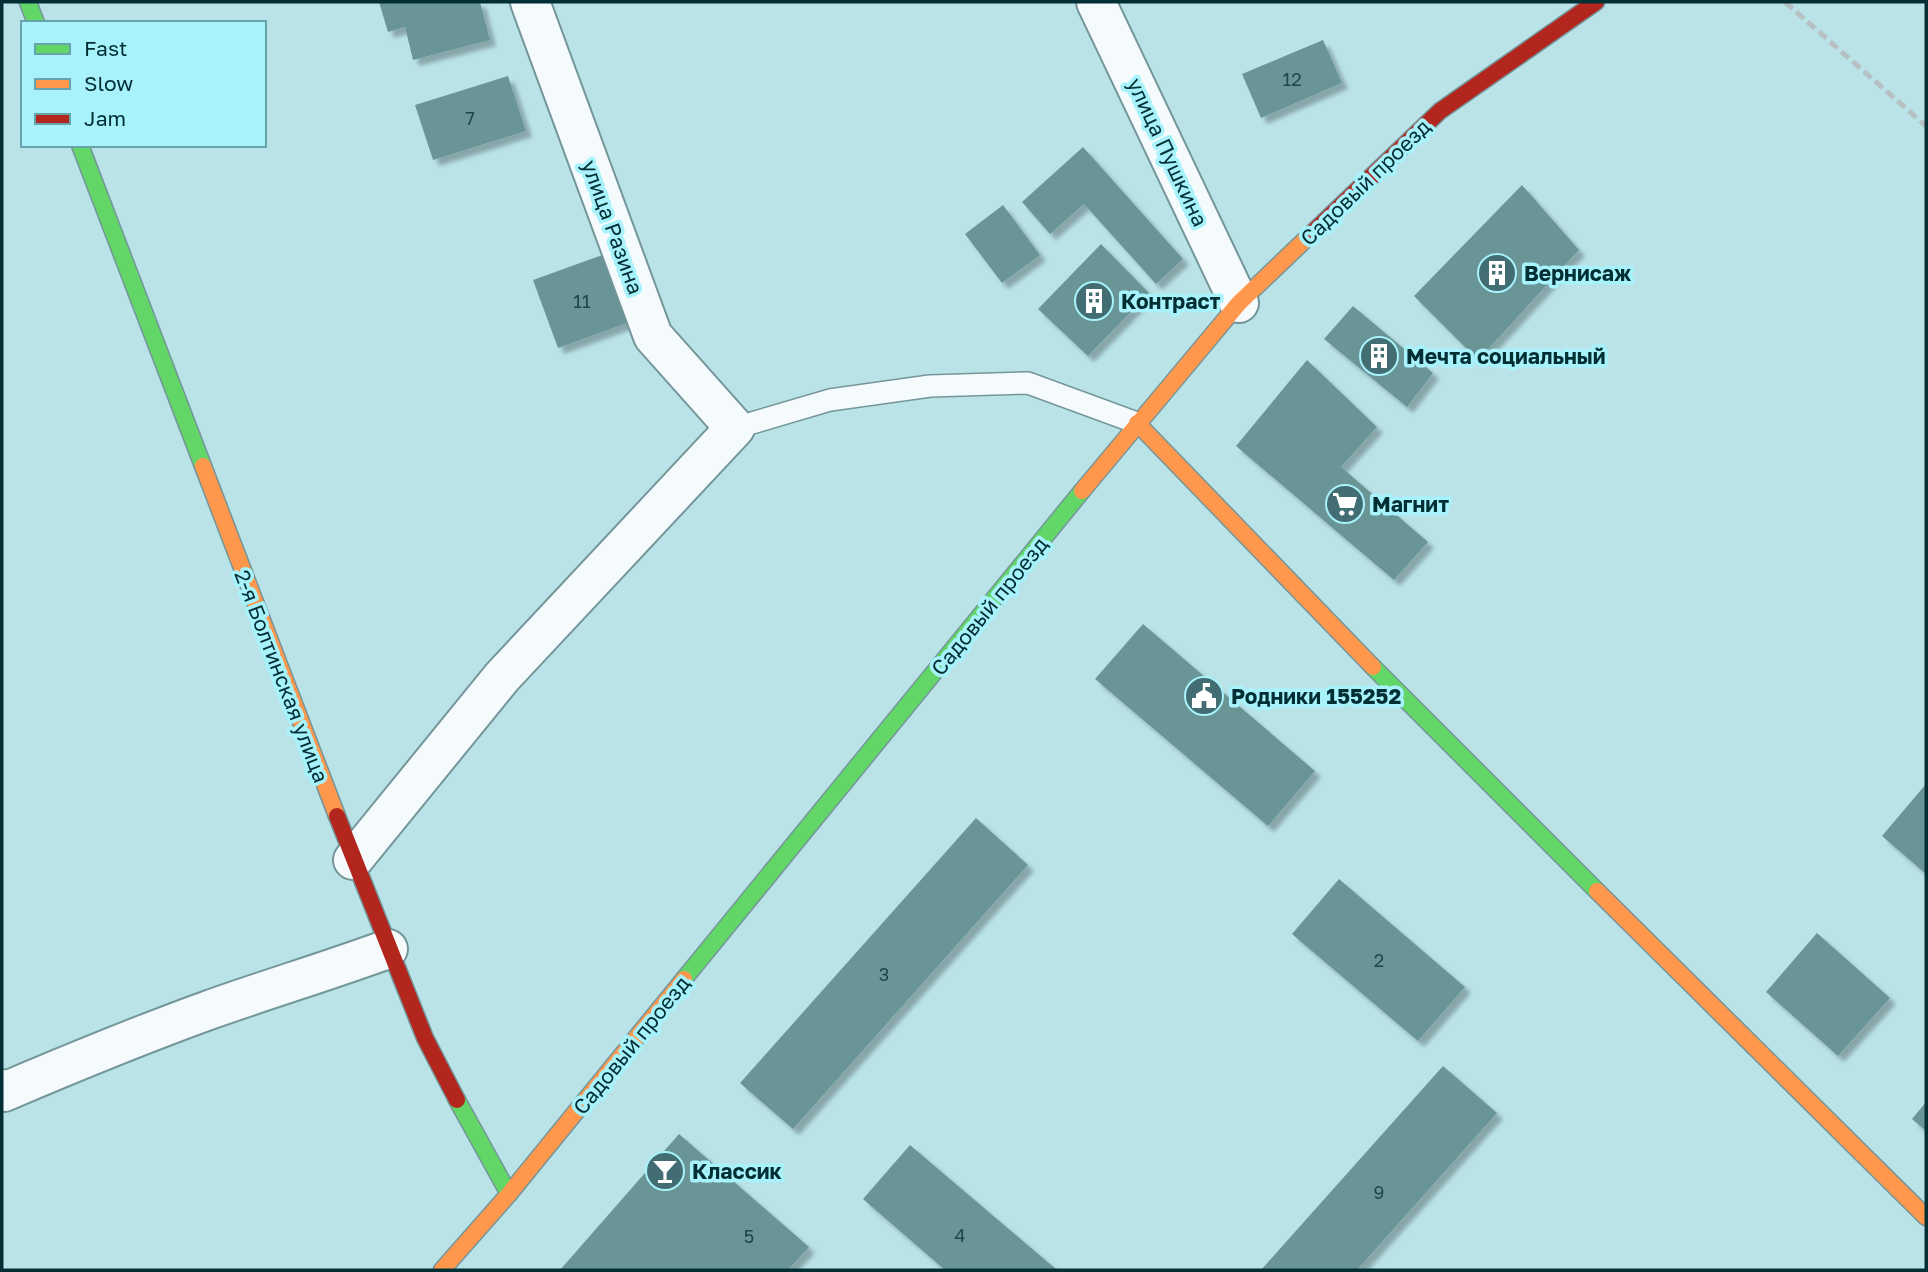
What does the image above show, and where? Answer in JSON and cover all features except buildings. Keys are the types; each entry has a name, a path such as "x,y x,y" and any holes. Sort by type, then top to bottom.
{"street":[{"path":"29,2 35,21"},
{"name":"улица Разина","path":"530,2 653,336 735,428"},
{"name":"улица Пушкина","path":"1096,2 1239,303"},
{"name":"Садовый проезд","path":"442,1270 509,1194 1239,303 1440,111 1596,2"},
{"name":"2-я Болтинская улица","path":"81,147 387,949 425,1038 509,1194"},
{"path":"1138,423 1420,716 1926,1217"},
{"path":"352,860 502,677 735,428"},
{"path":"2,1089 4,1092 125,1041 387,949"}],"lane":[{"path":"735,428 830,400 930,386 1028,383 1138,423"}],"railway":[{"path":"1785,2 1926,126"}],"traffic: fast":[{"path":"28,2 35,21"},
{"path":"81,147 203,466"},
{"path":"684,979 1082,491"},
{"path":"1373,667 1597,891"},
{"path":"457,1100 509,1194"}],"traffic: slow":[{"path":"1082,491 1239,303 1309,236"},
{"path":"1137,423 1373,667"},
{"path":"203,466 337,816"},
{"path":"1597,891 1926,1217"},
{"path":"442,1270 509,1194 684,979"}],"traffic: jam":[{"path":"1309,236 1440,111 1596,2"},
{"path":"337,816 425,1038 457,1100"}],"place":[{"name":"Вернисаж","path":"1497,273"},
{"name":"Контраст","path":"1094,301"},
{"name":"Мечта социальный","path":"1379,356"},
{"name":"Магнит","path":"1345,504"},
{"name":"Родники 155252","path":"1204,696"},
{"name":"Классик","path":"665,1171"}]}
